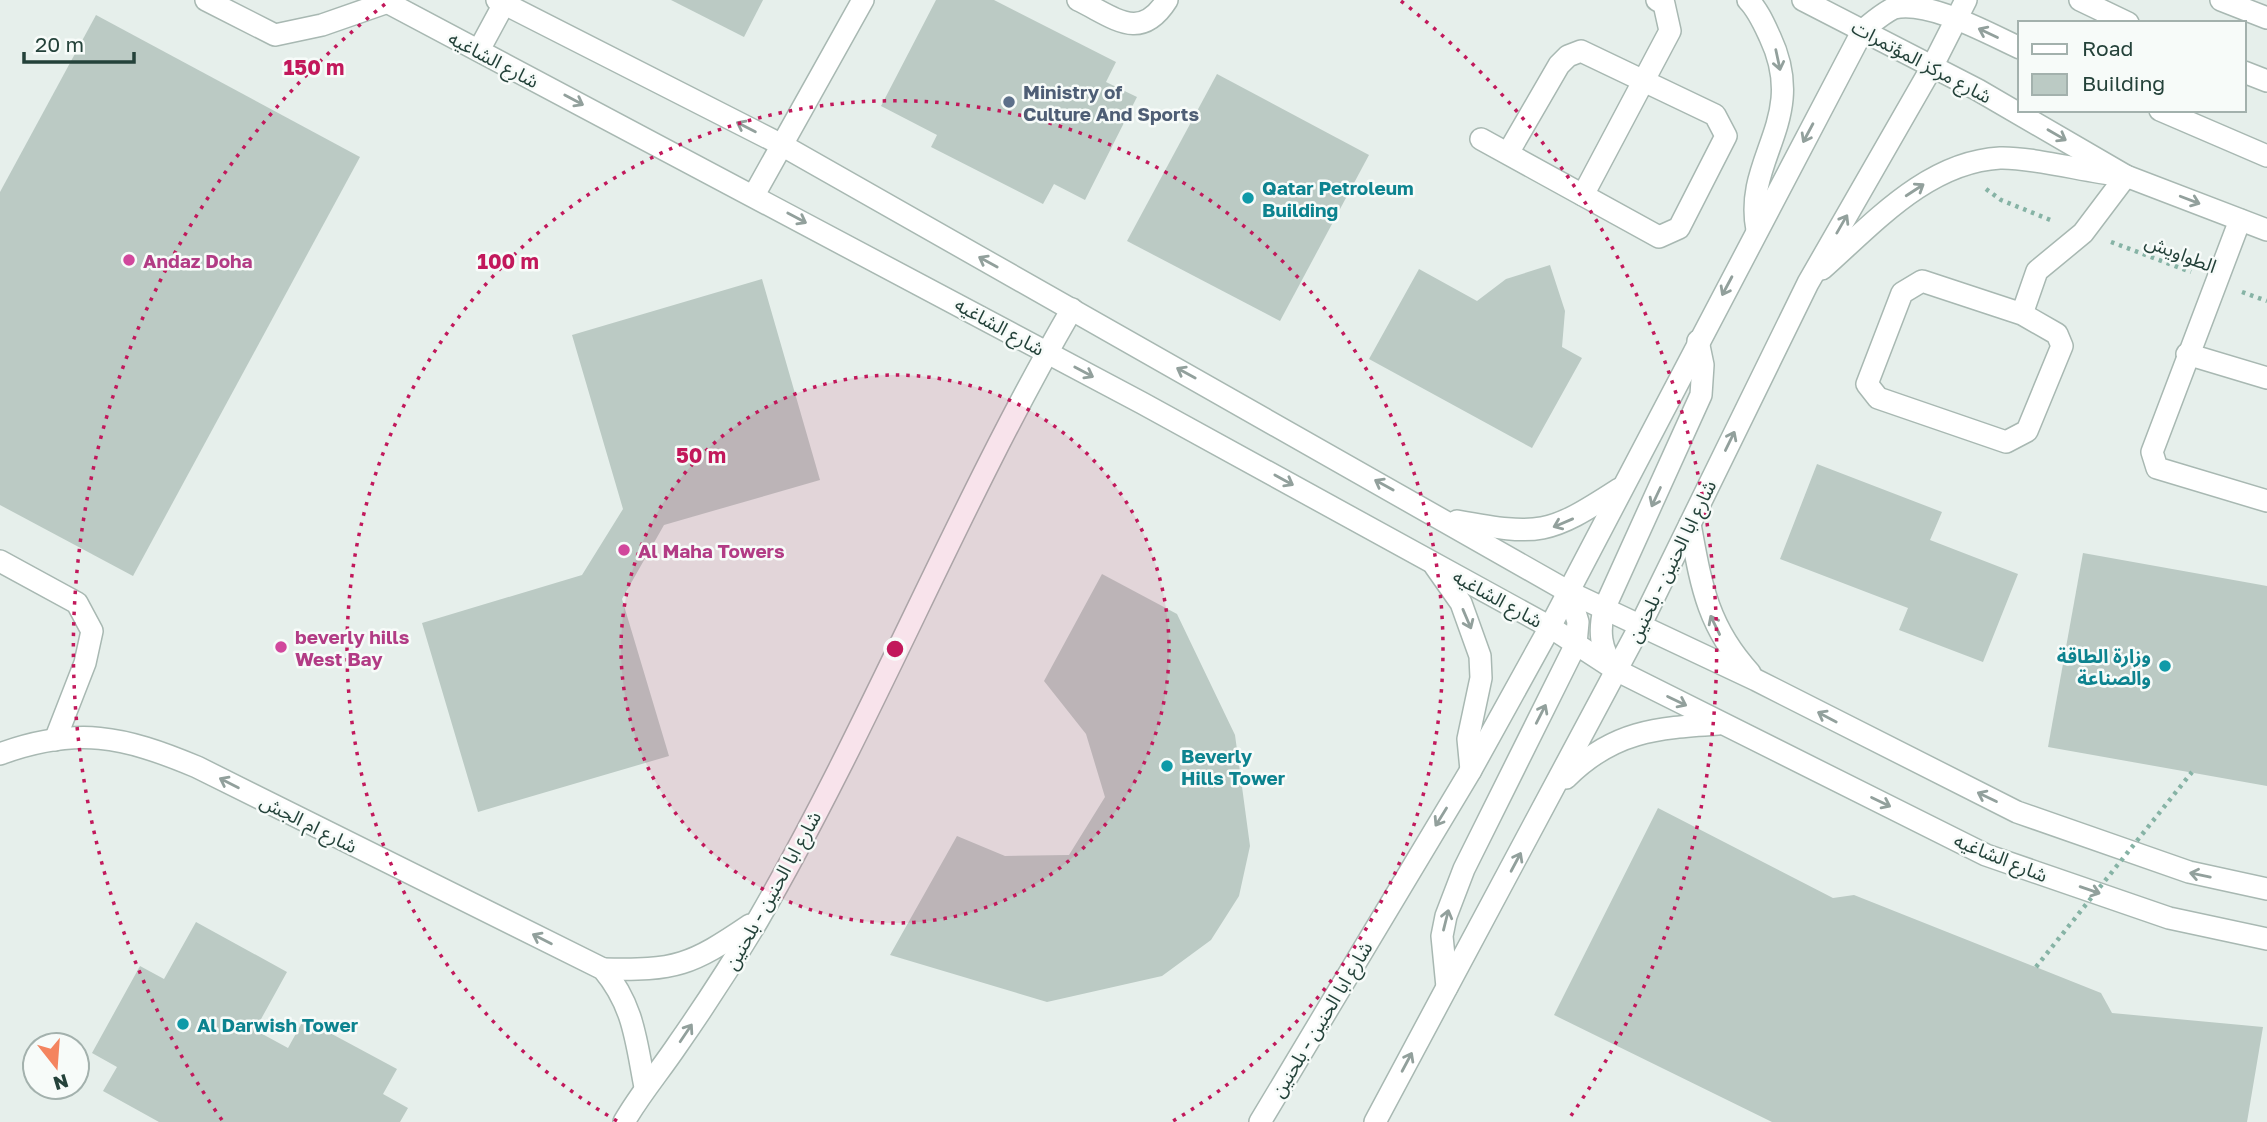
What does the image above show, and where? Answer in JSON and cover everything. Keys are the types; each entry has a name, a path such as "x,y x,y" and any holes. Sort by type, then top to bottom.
{"street":[{"path":"206,0 275,35 322,25 386,1"},
{"path":"754,195 780,144 863,0"},
{"path":"1078,0 1135,26 1147,23 1158,15 1167,0"},
{"path":"1583,195 1670,31 1664,4 1657,0"},
{"path":"1748,0 1777,52 1783,83 1782,117 1754,195 1757,230"},
{"name":"شارع مركز المؤتمرات","path":"1803,0 1978,90 2126,176 2267,230"},
{"path":"2080,0 2124,21"},
{"path":"2221,0 2267,18"},
{"name":"شارع الشاغيه","path":"386,1 754,195 1432,561 1550,627 1616,670 1986,855 2169,918 2267,939"},
{"path":"479,50 502,1"},
{"name":"شارع الشاغيه","path":"502,1 780,144 1444,518 1569,592 1756,680 2017,812 2189,872 2267,889"},
{"path":"1863,30 1887,12 1912,4 1961,9 2018,47"},
{"name":"شارع ابا الحنين - بلحنين","path":"1375,1122 1555,790 1640,626 1808,283 1933,67 1961,9"},
{"name":"شارع ابا الحنين - بلحنين","path":"1260,1122 1471,770 1550,627 1863,30"},
{"path":"1481,139 1659,237 1679,228 1726,136 1715,115 1581,51 1568,56 1559,65 1508,153"},
{"path":"2246,73 2267,81"},
{"path":"2165,112 2267,156"},
{"path":"1808,283 1901,200 1957,167 2001,158 2126,176 2083,233 2037,271 2022,314"},
{"path":"2240,220 2152,452 2157,468 2267,500"},
{"path":"1922,281 2022,314 2057,334 2062,346 2027,430 2006,442 1878,398 1867,384 1902,293 1922,281"},
{"name":"شارع ابا الحنين - بلحنين","path":"624,1122 645,1087 677,1047 758,920 849,750 949,542 1072,309"},
{"path":"1616,670 1603,648 1601,622 1604,609 1700,395 1703,365 1698,341"},
{"path":"2187,354 2267,378"},
{"path":"1444,518 1514,530 1544,530 1577,516 1621,488"},
{"path":"1690,524 1708,611 1720,636 1756,680"},
{"path":"0,561 78,603 92,631 85,663 55,740"},
{"path":"1432,561 1461,603 1480,656 1481,678 1468,739 1471,770"},
{"path":"1447,987 1442,936 1446,916 1464,869 1576,644 1578,622 1569,592"},
{"path":"1555,790 1581,763 1612,743 1666,726 1724,724"},
{"name":"شارع ام الجش","path":"0,754 32,742 87,736 144,744 197,767 603,970 620,990 630,1013 645,1087"},
{"name":"شارع ام الجش","path":"603,970 649,971 681,965 713,950 758,920"}],"path":[{"name":"الطواويش","path":"1957,167 2001,200 2267,301"},
{"path":"2036,967 2192,772"}],"building":[{"path":"671,0 763,0 744,37"},
{"name":"Ministry of Culture And Sports","path":"936,0 994,0 1116,62 1106,82 1137,97 1085,200 1054,184 1043,204 931,147 937,135 881,106"},
{"path":"96,15 360,157 133,576 0,505 0,192"},
{"name":"Qatar Petroleum Building","path":"1217,74 1369,155 1280,321 1127,241"},
{"path":"1550,265 1565,311 1562,347 1582,358 1532,448 1369,359 1419,269 1477,301 1506,279"},
{"name":"Al Maha Towers","path":"762,279 820,480 664,525 622,599 669,756 478,812 422,623 582,575 623,509 572,335"},
{"path":"1817,464 1942,512 1930,540 2018,574 1983,662 1899,630 1908,608 1780,559"},
{"name":"وزارة الطاقة والصناعة","path":"2083,553 2267,586 2267,786 2048,747"},
{"name":"Beverly Hills Tower","path":"1102,574 1177,614 1235,735 1250,846 1239,896 1211,940 1162,976 1047,1002 890,955 957,836 1005,856 1069,855 1105,797 1086,734 1044,681"},
{"path":"1658,808 1833,898 1854,895 2101,993 2112,1013 2263,1027 2247,1122 1772,1122 1554,1015"},
{"name":"Al Darwish Tower","path":"196,922 287,972 255,1030 288,1048 304,1019 397,1069 383,1094 408,1108 400,1122 159,1122 103,1091 117,1067 92,1053 140,966 164,979"}],"place":[{"name":"Ministry of Culture And Sports","path":"1009,102"},
{"name":"Qatar Petroleum Building","path":"1248,198"},
{"name":"Andaz Doha","path":"129,260"},
{"name":"Al Maha Towers","path":"624,550"},
{"name":"beverly hills West Bay","path":"281,647"},
{"name":"وزارة الطاقة والصناعة","path":"2165,666"},
{"name":"Beverly Hills Tower","path":"1167,766"},
{"name":"Al Darwish Tower","path":"183,1024"}]}
